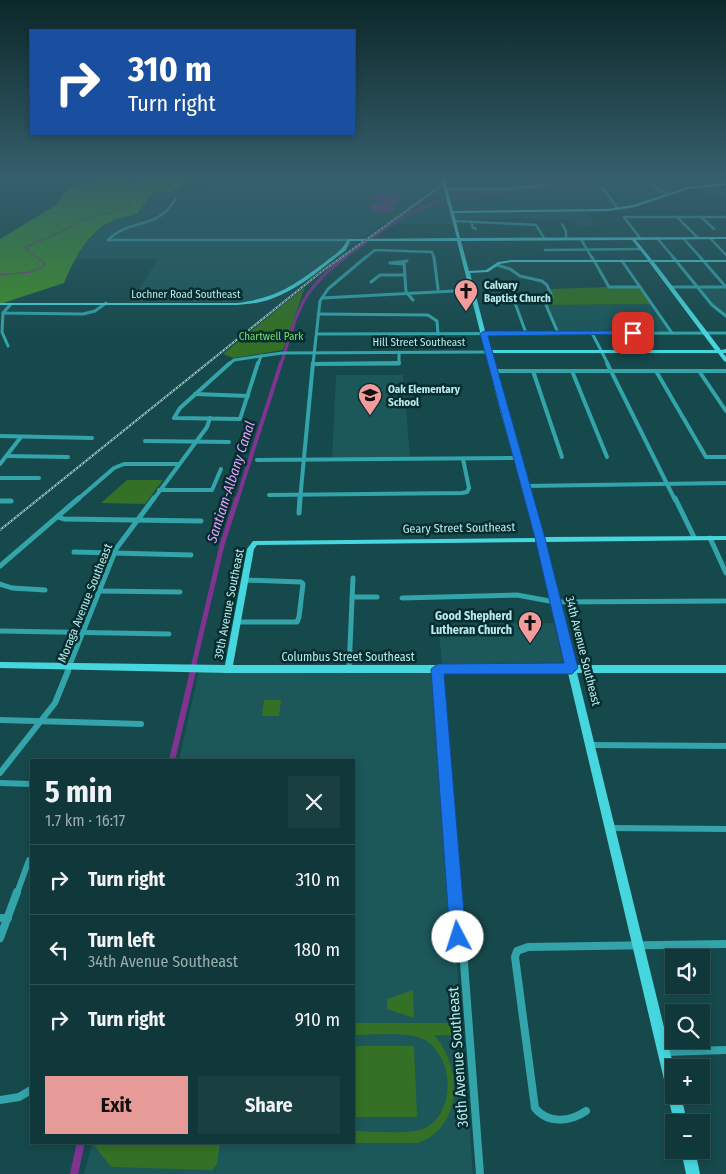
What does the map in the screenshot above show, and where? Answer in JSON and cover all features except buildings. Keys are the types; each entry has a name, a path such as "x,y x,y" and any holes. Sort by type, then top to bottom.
{"street":[{"path":"121,230 114,232 108,240 726,238"},
{"name":"34th Avenue Southeast","path":"457,230 540,538 666,1059"},
{"path":"539,230 544,238"},
{"path":"565,230 566,238"},
{"path":"634,230 640,238"},
{"path":"690,230 698,238"},
{"path":"633,238 706,333 723,351 726,360"},
{"path":"657,238 696,287 712,305 726,316"},
{"path":"683,238 726,287"},
{"path":"710,238 726,255"},
{"path":"580,239 609,287 640,287"},
{"name":"Lochner Road Southeast","path":"0,304 232,304 268,299 290,290 347,247 349,240"},
{"path":"395,240 395,249"},
{"path":"544,250 640,249"},
{"path":"299,513 318,314 322,298 340,278 376,250 424,250 433,253 438,289"},
{"path":"468,272 487,271 497,265 511,261 726,261"},
{"path":"622,261 672,333"},
{"path":"405,263 406,292 413,300"},
{"path":"497,265 510,268 520,276 542,281 547,285 552,297 546,305 558,333"},
{"path":"371,282 380,275 404,275"},
{"path":"671,287 726,287"},
{"path":"322,298 368,297 438,289 472,290"},
{"path":"3,313 74,313 83,315 98,310 106,303"},
{"path":"515,303 526,333"},
{"path":"8,346 2,332 3,313 11,304"},
{"path":"318,314 423,314 432,316 437,321 438,334"},
{"path":"592,333 694,537"},
{"path":"317,334 726,333"},
{"name":"Hill Street Southeast","path":"210,418 174,418 180,408 234,360 289,352 723,351"},
{"path":"314,364 399,364 398,352"},
{"path":"210,418 240,419 261,356"},
{"path":"494,371 726,371"},
{"path":"533,371 562,457"},
{"path":"572,371 607,457"},
{"path":"656,371 706,457 726,457"},
{"path":"699,371 726,411"},
{"path":"195,394 248,396"},
{"name":"Moraga Avenue Southeast","path":"0,773 55,703 114,554 206,427 210,418"},
{"path":"0,436 92,438"},
{"path":"0,464 21,437"},
{"path":"145,441 229,442"},
{"path":"7,456 68,457"},
{"path":"257,460 517,458"},
{"path":"269,495 467,492 469,488 463,459"},
{"path":"0,566 120,466 178,464"},
{"path":"159,490 210,491 215,487 221,468"},
{"path":"0,478 39,478"},
{"path":"525,486 726,483"},
{"path":"0,501 11,501"},
{"path":"58,517 64,519 201,521"},
{"name":"Geary Street Southeast","path":"253,544 540,538 726,538"},
{"path":"710,538 726,573"},
{"name":"39th Avenue Southeast","path":"228,669 253,544"},
{"path":"74,552 191,555"},
{"path":"349,669 352,578"},
{"path":"236,622 297,622 301,582 245,580"},
{"path":"0,584 12,588 45,590"},
{"path":"99,591 180,592"},
{"path":"402,598 420,596 517,595 555,602 726,600"},
{"path":"352,597 377,597"},
{"path":"0,631 169,634"},
{"name":"Columbus Street Southeast","path":"0,665 228,669 726,669"},
{"name":"36th Avenue Southeast","path":"438,669 455,903 459,947 464,963 480,1174"},
{"path":"0,720 141,724"},
{"path":"591,745 726,746"},
{"path":"0,783 30,784"},
{"path":"610,828 726,829"},
{"path":"0,938 4,918 29,860"},
{"path":"586,1110 579,1117 571,1119 549,1119 538,1115 534,1108 515,957 517,951 528,947 726,944"},
{"path":"664,1052 726,1050"},
{"path":"0,1100 19,1096 30,1090"},
{"path":"690,1159 693,1174"}],"shaded area":[{"path":"100,230 374,230 282,294 248,302 131,302 158,259 74,259 93,235"},
{"path":"696,287 726,287 726,316 714,307"},
{"path":"652,304 672,333 558,333 546,305"},
{"name":"Oak Elementary School","path":"336,375 403,375 410,457 332,457"},
{"path":"554,623 563,660 561,665 442,664 438,624"},
{"path":"199,671 220,673 430,674 435,678 473,1174 84,1174 92,1144 355,1144 355,759 179,759"}],"green space":[{"path":"15,230 99,230 89,238 77,255 64,283 0,304 0,239"},
{"name":"Chartwell Park","path":"305,287 283,350 233,358 223,354"},
{"path":"640,287 652,304 546,305 552,297 549,289"},
{"path":"127,480 163,480 145,504 101,503"},
{"path":"264,700 281,700 279,716 262,716"},
{"path":"413,990 414,1018 387,1009 387,999"},
{"path":"355,1023 455,1023 456,1035 434,1035 450,1063 454,1095 451,1110 444,1124 433,1135 418,1143 355,1143 355,1131 398,1132 423,1129 434,1121 442,1111 447,1098 448,1084 446,1071 441,1058 433,1047 423,1039 408,1035 355,1035"},
{"path":"355,1046 414,1046 417,1117 355,1117"},
{"path":"220,1144 217,1164 212,1170 111,1167 94,1145"}],"waterway":[{"path":"0,275 31,272 44,266 44,262 27,251 26,247 65,230"},
{"name":"Santiam-Albany Canal","path":"372,238 384,230"},
{"name":"Santiam-Albany Canal","path":"344,258 368,241"},
{"name":"Santiam-Albany Canal","path":"281,364 297,316 309,292 330,269 346,257"},
{"name":"Santiam-Albany Canal","path":"237,500 281,363"},
{"name":"Santiam-Albany Canal","path":"192,672 222,545 237,498"},
{"name":"Santiam-Albany Canal","path":"172,759 193,671"},
{"name":"Santiam-Albany Canal","path":"74,1174 81,1144"}],"railway":[{"path":"0,530 321,272 380,230"}],"place":[{"name":"Calvary Baptist Church","path":"466,312"},
{"name":"Oak Elementary School","path":"370,416"},
{"name":"Good Shepherd Lutheran Church","path":"530,644"}],"route":[{"path":"458,937 438,669 572,668 540,538 484,334 633,333"}]}
